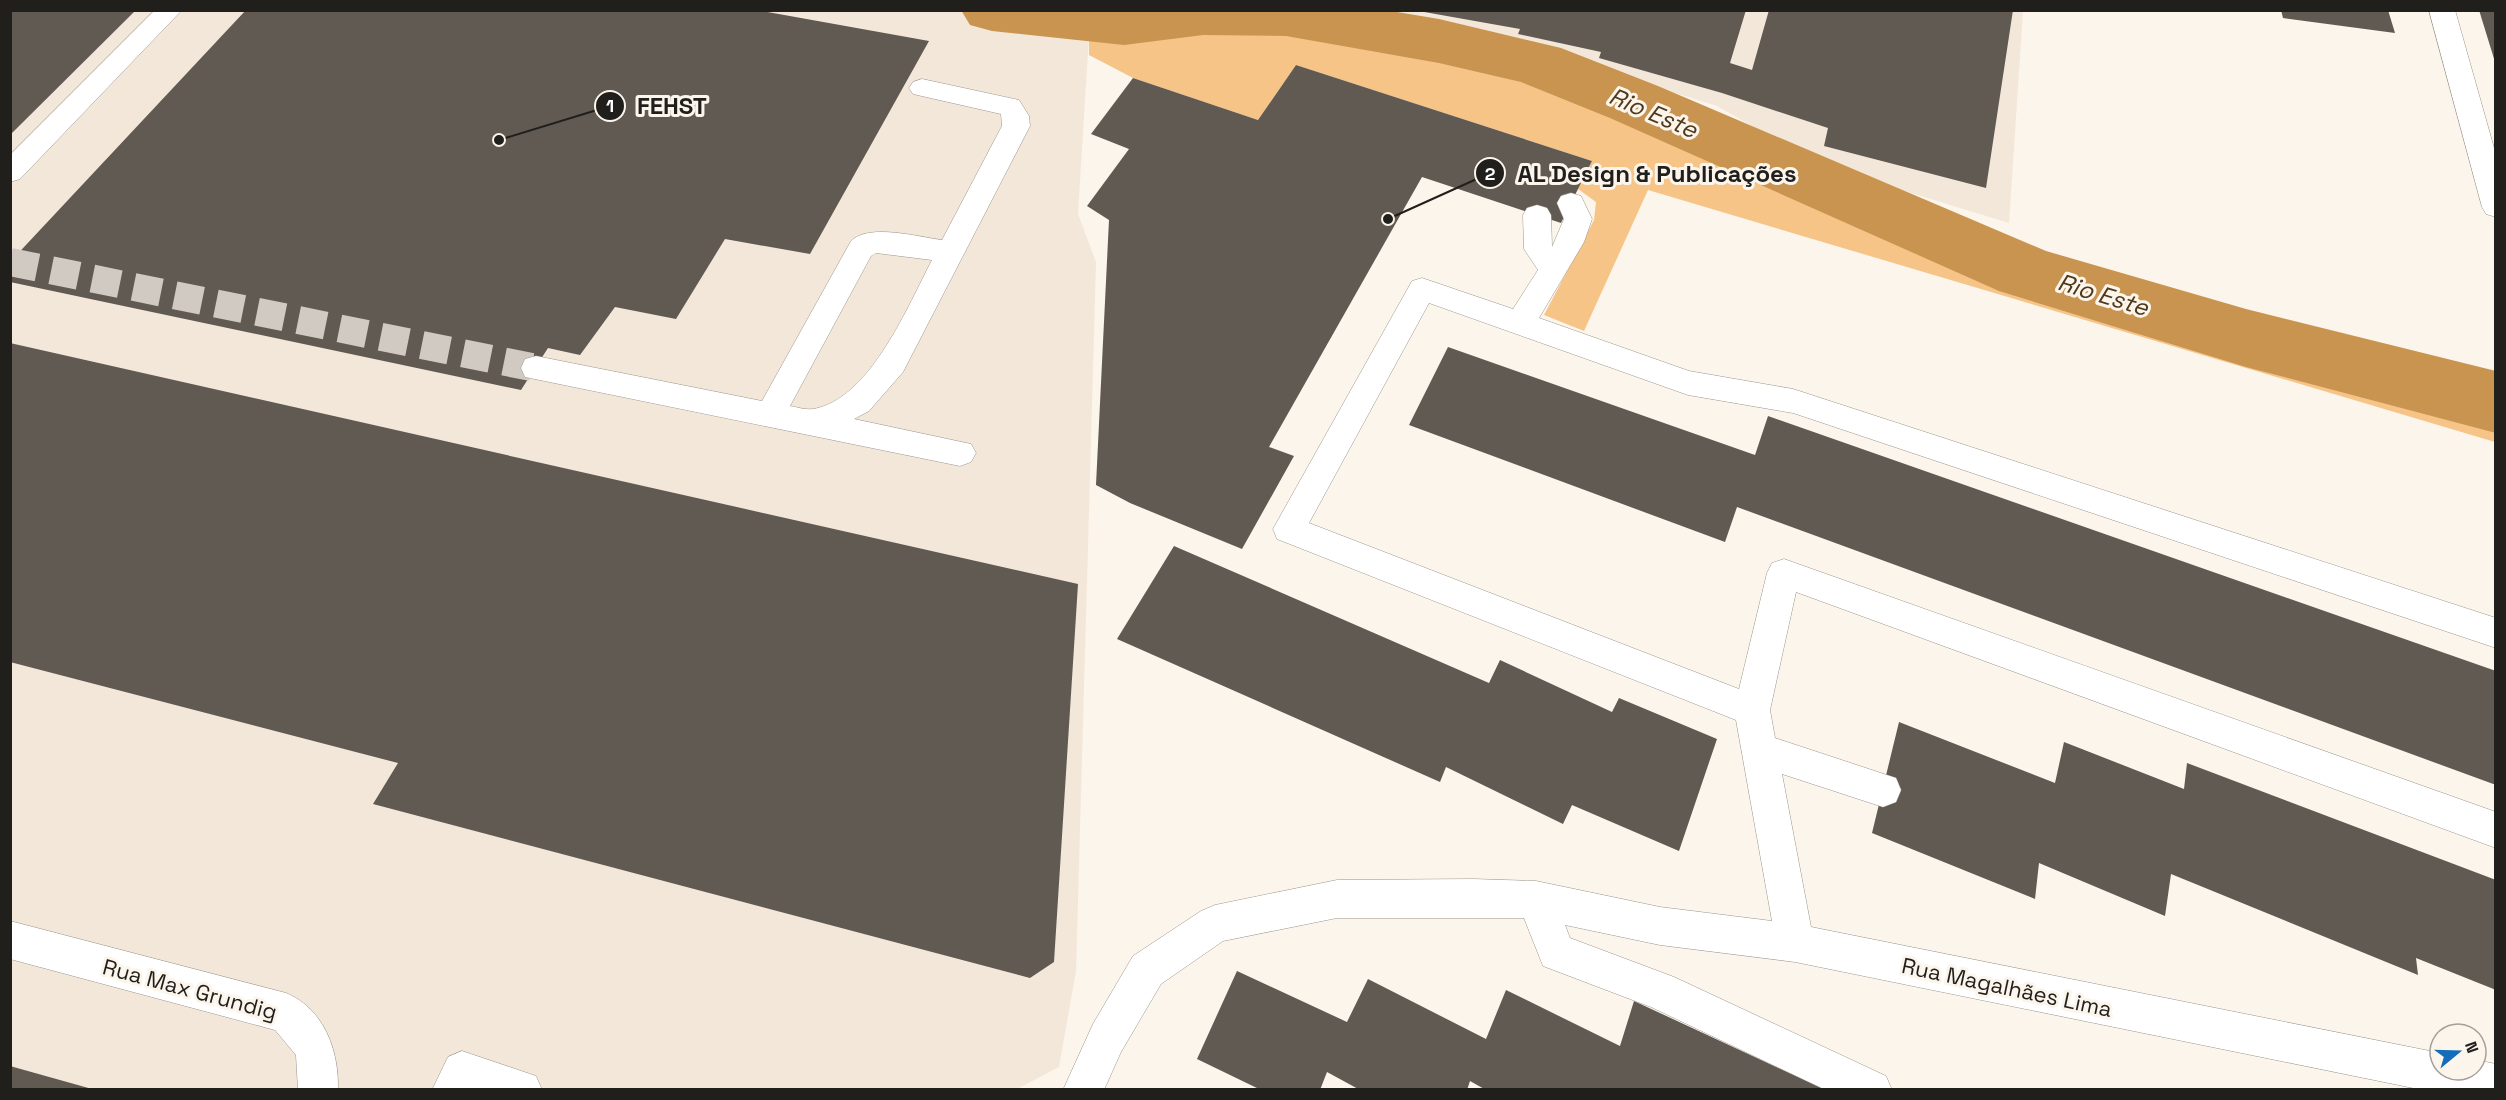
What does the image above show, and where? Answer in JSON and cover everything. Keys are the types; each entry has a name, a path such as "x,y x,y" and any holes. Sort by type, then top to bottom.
{"street":[{"path":"10,172 170,10"},
{"path":"2442,10 2496,207"},
{"path":"806,422 824,420 858,402 892,364 1016,126 1016,116 1010,107 922,88"},
{"path":"1519,325 1570,242 1578,219 1571,203"},
{"path":"1537,215 1538,249 1553,269"},
{"path":"770,415 861,249 866,244 876,242 950,252"},
{"path":"1752,710 1289,529 1422,289 1519,325 1688,382 1793,401 2496,633"},
{"path":"536,368 960,453"},
{"path":"1795,944 1752,710 1784,573 2496,830"},
{"path":"1760,750 1883,790"},
{"name":"Rua Magalhães Lima","path":"1083,1089 1107,1038 1147,969 1215,924 1337,899 1473,898 1536,900 1660,926 1795,944 2484,1085"},
{"path":"1536,900 1557,952 1660,991 1872,1089"},
{"name":"Rua Max Grundig","path":"10,940 286,1013 309,1035 320,1066 318,1089"},
{"path":"452,1089 462,1071 522,1089"}],"shaded area":[{"path":"10,11 1104,11 1089,35 1078,214 1096,262 1076,971 1059,1067 1015,1090 11,1089"},
{"path":"1323,11 2023,11 2009,223 1820,165 1717,106 1557,56"},
{"path":"1212,23 1287,24 1406,44 1550,80 1653,127 1910,235 2087,305 2358,381 2495,416 2495,442 1648,190 1584,331 1544,315 1594,220 1596,202 1578,189 1592,161 1296,65 1258,120 1133,78 1089,55 1089,35 1136,40"}],"building":[{"path":"10,10 136,10 10,135"},
{"path":"246,10 757,10 929,41 810,254 725,239 676,319 615,307 580,355 548,348 521,390 10,282 10,262"},
{"path":"1413,10 1746,10 1730,63 1752,70 1769,10 2013,10 1986,188 1824,146 1828,128 1722,93 1599,58 1601,52 1518,34 1520,29"},
{"path":"2281,10 2388,10 2395,33 2283,18"},
{"path":"2479,10 2496,10 2496,62 2495,62"},
{"path":"1296,65 1592,161 1561,223 1422,177 1269,447 1294,456 1242,549 1130,503 1096,485 1109,220 1087,206 1129,149 1091,134 1133,78 1258,120"},
{"path":"10,343 1078,584 1054,962 1030,978 373,804 398,763 10,662"},
{"path":"1448,347 1755,455 1768,416 2496,671 2496,785 1737,507 1725,542 1409,425"},
{"path":"1174,546 1489,683 1500,660 1612,712 1619,698 1717,739 1679,851 1572,805 1563,824 1446,767 1440,782 1117,639"},
{"path":"1899,722 2055,783 2064,742 2184,789 2187,763 2496,880 2496,990 2416,958 2418,975 2171,874 2165,916 2039,863 2035,899 1872,833"},
{"path":"1237,971 1347,1022 1368,979 1486,1039 1506,990 1620,1046 1634,1001 1826,1090 1486,1090 1470,1081 1467,1090 1360,1090 1327,1072 1320,1090 1261,1090 1197,1059"},
{"path":"10,1066 92,1089 92,1090 10,1090"}],"waterway":[{"name":"Rio Este","path":"992,10 1124,24 1203,14 1286,15 1439,41 1538,64 1634,102 2025,272 2246,338 2496,402"}],"tunnel":[{"path":"10,262 536,368"}],"place":[{"name":"FEHST","path":"499,140"},
{"name":"AL Design & Publicações","path":"1388,219"}]}
